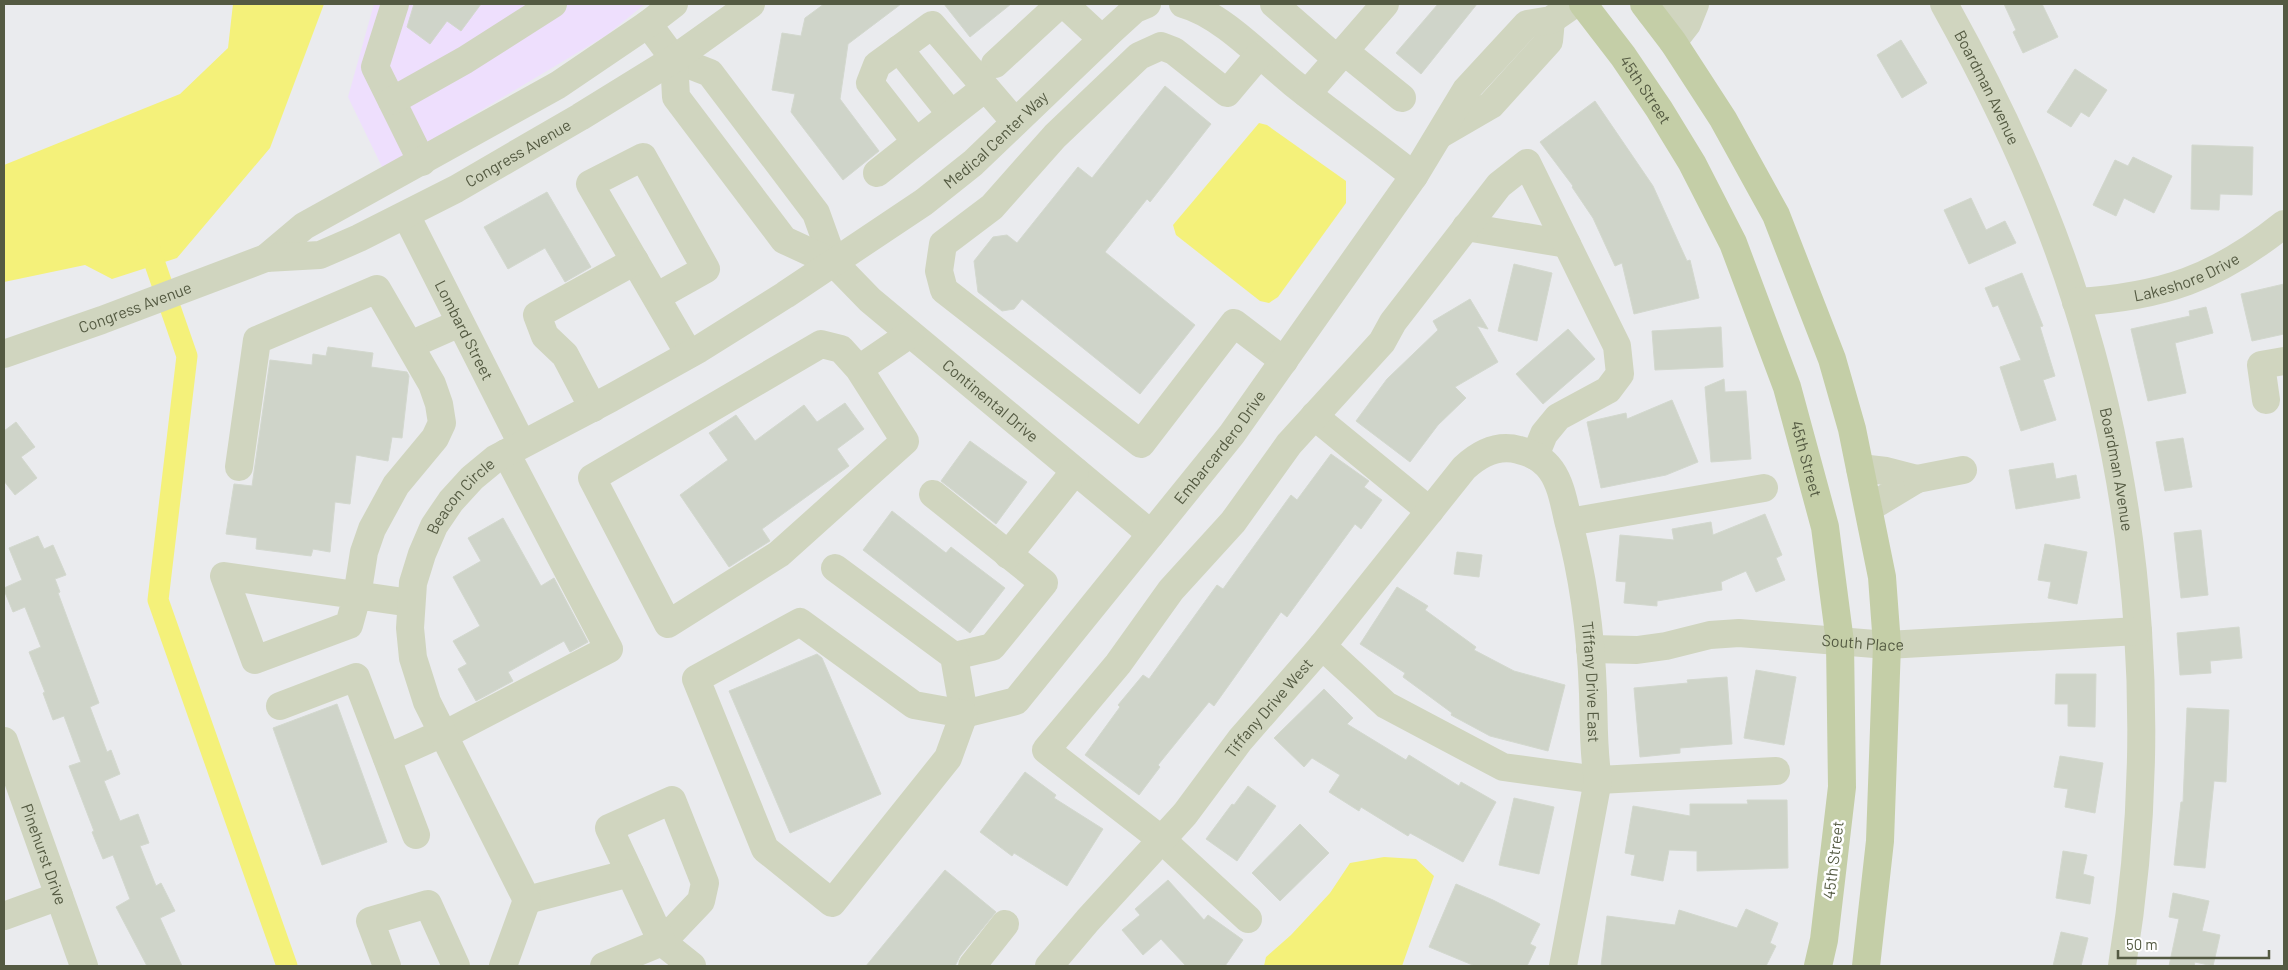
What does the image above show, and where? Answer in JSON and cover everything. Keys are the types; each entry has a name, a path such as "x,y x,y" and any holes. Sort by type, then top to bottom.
{"main road":[{"name":"45th Street","path":"1583,4 1623,56 1659,109 1692,163 1733,243 1787,387 1825,527 1840,642 1842,787 1824,940 1818,966"},
{"path":"1651,6 1723,119 1776,215 1832,359 1852,429 1882,577 1887,645 1880,841 1866,966"}],"street":[{"path":"394,4 375,67 422,162"},
{"path":"392,101 465,60 552,4"},
{"name":"Congress Avenue","path":"4,354 102,320 266,258 320,254 406,215 580,117 674,59 751,4"},
{"path":"876,173 951,114 1062,4 1102,39"},
{"name":"Medical Center Way","path":"834,263 924,202 973,163 1102,39 1135,9 1147,4"},
{"path":"1183,4 1217,10 1259,55 1414,176"},
{"path":"1274,4 1402,98"},
{"path":"1307,94 1385,4"},
{"name":"Embarcardero Drive","path":"964,714 1016,701 1232,434 1414,176 1438,136 1490,105 1549,41 1551,20 1574,4"},
{"path":"1673,42 1687,24 1695,4"},
{"name":"Boardman Avenue","path":"1944,4 1975,60 2011,134 2043,210 2076,302 2097,377 2115,458 2131,560 2138,631 2141,704 2141,786 2137,848 2122,966"},
{"path":"660,11 674,59"},
{"name":"Congress Avenue","path":"266,258 304,226 558,85 660,11"},
{"path":"916,142 870,83 877,65 932,25 990,76 1019,119 1051,141"},
{"path":"1259,55 1227,93 1174,51 1161,46 1140,56 1051,141 992,207 943,244 940,270 944,290 1141,444 1234,323 1284,361"},
{"path":"899,49 951,114"},
{"name":"Continental Drive","path":"834,263 816,213 710,73 674,59 676,97 784,240 834,263 870,300 1151,534"},
{"path":"656,297 706,269 643,158 590,184 689,354"},
{"path":"1248,919 1162,840 1046,750 1118,664 1171,590 1233,522 1289,444 1382,342 1393,322 1499,185 1526,163 1617,346 1620,374 1608,390 1558,417 1544,434 1535,456"},
{"name":"Lombard Street","path":"406,215 460,323 514,449 609,649 443,734"},
{"name":"Lakeshore Drive","path":"2076,302 2118,299 2146,294 2187,282 2226,264 2262,242 2284,224"},
{"path":"1466,226 1567,244"},
{"path":"593,408 565,354 545,336 538,315 635,261"},
{"name":"Beacon Circle","path":"527,900 421,688 413,658 410,628 413,583 422,554 434,526 451,501 472,478 514,449 593,408 689,354 834,263"},
{"path":"239,467 257,340 377,289 436,394 442,423 435,438 396,485 372,529 364,552 357,596 349,625 255,660 224,576 357,596 411,603"},
{"path":"410,345 460,323"},
{"path":"859,369 910,334"},
{"path":"821,344 842,349 859,369 906,441 779,554 668,624 592,478 821,344"},
{"path":"2266,400 2261,365 2284,361"},
{"path":"1314,416 1430,511"},
{"name":"Tiffany Drive East","path":"1488,451 1502,448 1516,449 1535,456 1551,470 1558,482 1569,522 1584,595 1590,649 1594,757 1598,780 1563,966"},
{"name":"Tiffany Drive West","path":"1049,966 1088,920 1185,814 1240,740 1322,646 1464,468 1488,451"},
{"path":"1860,468 1886,471 1917,479"},
{"path":"1869,508 1917,479 1963,470"},
{"path":"1008,555 1075,471"},
{"path":"1569,522 1764,488"},
{"path":"933,494 1044,583 992,647 954,656"},
{"path":"835,568 954,656 964,714 948,758 832,903 765,849 696,679 800,622 914,705 964,714"},
{"name":"South Place","path":"1590,649 1637,650 1666,646 1710,635 1739,633 1887,645 2138,631"},
{"path":"1322,646 1386,705 1503,767 1598,780 1776,771"},
{"path":"280,706 356,677 416,835"},
{"path":"387,758 443,734"},
{"name":"Pinehurst Drive","path":"4,742 84,966"},
{"path":"604,966 662,942 701,901 706,883 672,800 609,828 662,942 692,966"},
{"path":"503,966 527,900 630,873"},
{"path":"4,916 59,896"},
{"path":"387,966 370,921 428,904 452,965"},
{"path":"972,966 1005,924"}],"shaded area":[{"path":"233,4 324,4 270,148 177,258 112,279 85,265 4,282 4,165 180,94 228,48"},
{"path":"374,4 645,4 607,35 383,169 348,97"},
{"path":"1259,123 1267,125 1346,181 1346,203 1278,297 1269,303 1260,301 1176,235 1173,225"},
{"path":"1384,857 1416,859 1434,876 1402,966 1264,966 1266,957 1291,935 1330,893 1350,863"}],"building":[{"path":"414,4 481,4 461,31 447,21 430,44 407,27"},
{"path":"824,4 901,4 848,44 840,99 879,151 843,180 791,112 795,94 772,90 782,33 801,36 805,18"},
{"path":"944,4 1011,4 970,37"},
{"path":"1438,4 1477,4 1421,74 1396,53"},
{"path":"2004,4 2042,4 2058,37 2023,53 2013,32 2016,30"},
{"path":"1901,40 1927,83 1902,98 1877,55"},
{"path":"2075,69 2107,90 2089,117 2081,112 2071,127 2047,112"},
{"path":"1165,86 1211,124 1150,202 1147,199 1105,252 1195,325 1140,394 1022,299 1014,309 1002,311 978,292 974,261 993,237 1007,235 1017,243 1078,167 1092,178"},
{"path":"1595,101 1653,186 1687,261 1690,260 1699,298 1634,314 1622,263 1615,266 1593,218 1573,186 1540,142"},
{"path":"2192,145 2253,147 2252,195 2220,194 2219,210 2191,209"},
{"path":"2133,157 2172,176 2154,213 2124,198 2116,216 2093,205 2115,160 2128,166"},
{"path":"547,192 591,267 565,282 545,248 508,269 484,227"},
{"path":"1971,198 1986,230 2005,221 2016,243 1969,264 1944,210"},
{"path":"1514,264 1552,273 1537,341 1498,331"},
{"path":"2022,273 2043,326 2040,327 2055,376 2043,380 2056,420 2021,431 2000,367 2021,360 1998,305 1993,307 1985,288"},
{"path":"2284,284 2284,334 2252,341 2241,294"},
{"path":"1470,299 1488,329 1477,326 1498,362 1455,387 1466,398 1438,425 1410,462 1356,421 1387,379 1438,330 1433,321"},
{"path":"2206,307 2213,333 2175,343 2186,393 2148,401 2131,329 2190,316 2189,311"},
{"path":"1721,327 1723,367 1655,370 1652,331"},
{"path":"1568,329 1595,359 1543,404 1516,374"},
{"path":"328,347 373,353 371,367 407,372 409,376 402,438 392,437 388,461 356,455 350,504 335,502 330,552 313,549 311,556 256,549 257,538 226,534 234,484 252,486 270,360 312,365 313,354 326,356"},
{"path":"1724,379 1725,392 1746,391 1751,459 1711,462 1705,387"},
{"path":"1672,400 1698,462 1666,475 1601,488 1587,422 1626,413 1627,419"},
{"path":"845,403 864,429 837,449 849,466 762,529 770,541 729,567 680,495 728,460 709,433 736,415 755,441 804,405 817,422"},
{"path":"16,422 35,447 21,457 37,478 15,495 4,481 4,431"},
{"path":"2183,438 2192,487 2165,491 2156,442"},
{"path":"970,441 1027,482 996,524 941,481"},
{"path":"1331,454 1369,481 1364,487 1382,500 1361,529 1355,524 1287,617 1281,612 1214,706 1209,702 1158,765 1160,767 1139,795 1085,755 1120,707 1118,705 1143,675 1149,679 1217,585 1223,589 1291,495 1297,500"},
{"path":"2053,463 2056,479 2076,475 2080,498 2016,509 2009,470"},
{"path":"892,511 946,553 951,547 1005,588 970,633 863,550"},
{"path":"1765,514 1782,555 1776,558 1785,580 1756,592 1746,571 1721,582 1722,590 1657,601 1657,606 1624,603 1626,582 1616,581 1620,535 1674,540 1672,529 1711,522 1713,535"},
{"path":"503,518 541,586 554,578 588,642 570,652 564,641 508,672 513,681 476,701 458,669 467,664 453,641 480,626 453,577 481,561 468,538"},
{"path":"2201,530 2208,595 2181,598 2174,533"},
{"path":"38,536 44,549 53,545 66,575 55,579 60,592 58,593 99,703 90,707 107,752 111,750 120,774 104,781 120,821 138,814 149,843 140,846 156,886 161,883 175,911 160,918 182,966 147,966 116,907 130,899 113,855 103,859 92,832 94,831 69,766 81,762 64,716 53,720 43,693 45,692 29,652 41,647 25,607 13,612 4,590 4,588 22,580 9,548"},
{"path":"2045,544 2087,552 2077,604 2048,598 2051,582 2038,580"},
{"path":"1457,552 1482,555 1479,577 1454,574"},
{"path":"1397,587 1428,606 1425,610 1476,647 1474,650 1514,671 1565,685 1548,751 1490,736 1451,715 1452,713 1403,677 1405,673 1360,644"},
{"path":"2239,627 2242,658 2210,661 2211,673 2180,675 2177,633"},
{"path":"817,654 822,658 881,794 790,833 729,691"},
{"path":"1756,670 1796,677 1784,745 1744,738"},
{"path":"2056,674 2096,674 2095,727 2068,726 2068,704 2055,704"},
{"path":"1727,677 1732,744 1680,748 1680,753 1640,757 1634,688 1688,683 1687,680"},
{"path":"1324,689 1353,718 1347,724 1406,760 1409,755 1459,786 1461,782 1496,802 1463,862 1410,833 1408,836 1361,807 1359,811 1329,792 1340,775 1312,758 1304,767 1274,738"},
{"path":"337,704 387,842 322,865 273,728"},
{"path":"2187,708 2229,710 2226,782 2214,781 2205,868 2174,865 2181,802 2183,802"},
{"path":"2060,756 2103,763 2095,813 2065,807 2068,789 2054,787"},
{"path":"1025,772 1056,795 1054,798 1103,829 1067,886 1014,853 1012,856 980,832"},
{"path":"1248,786 1276,806 1237,861 1206,839"},
{"path":"1514,798 1554,807 1539,874 1499,865"},
{"path":"1747,800 1787,800 1788,868 1697,871 1697,851 1669,850 1663,881 1631,875 1635,855 1625,853 1633,806 1690,816 1690,804 1748,804"},
{"path":"1300,824 1329,853 1280,901 1252,873"},
{"path":"2063,851 2087,855 2083,874 2094,877 2090,904 2056,898"},
{"path":"945,870 996,912 960,956 955,966 866,966"},
{"path":"1168,880 1204,920 1208,915 1243,940 1225,966 1186,966 1161,939 1143,955 1122,930 1140,915 1135,909"},
{"path":"1456,884 1540,924 1530,944 1536,947 1527,966 1475,966 1429,947"},
{"path":"2173,893 2209,901 2202,931 2220,935 2213,966 2195,962 2194,966 2169,966 2179,919 2169,917"},
{"path":"1746,909 1778,923 1770,943 1776,946 1766,966 1601,966 1607,916 1675,925 1679,910 1737,928"},
{"path":"2061,932 2088,938 2081,966 2053,966"}],"waterway":[{"path":"146,238 187,356 158,600 287,966"}]}
